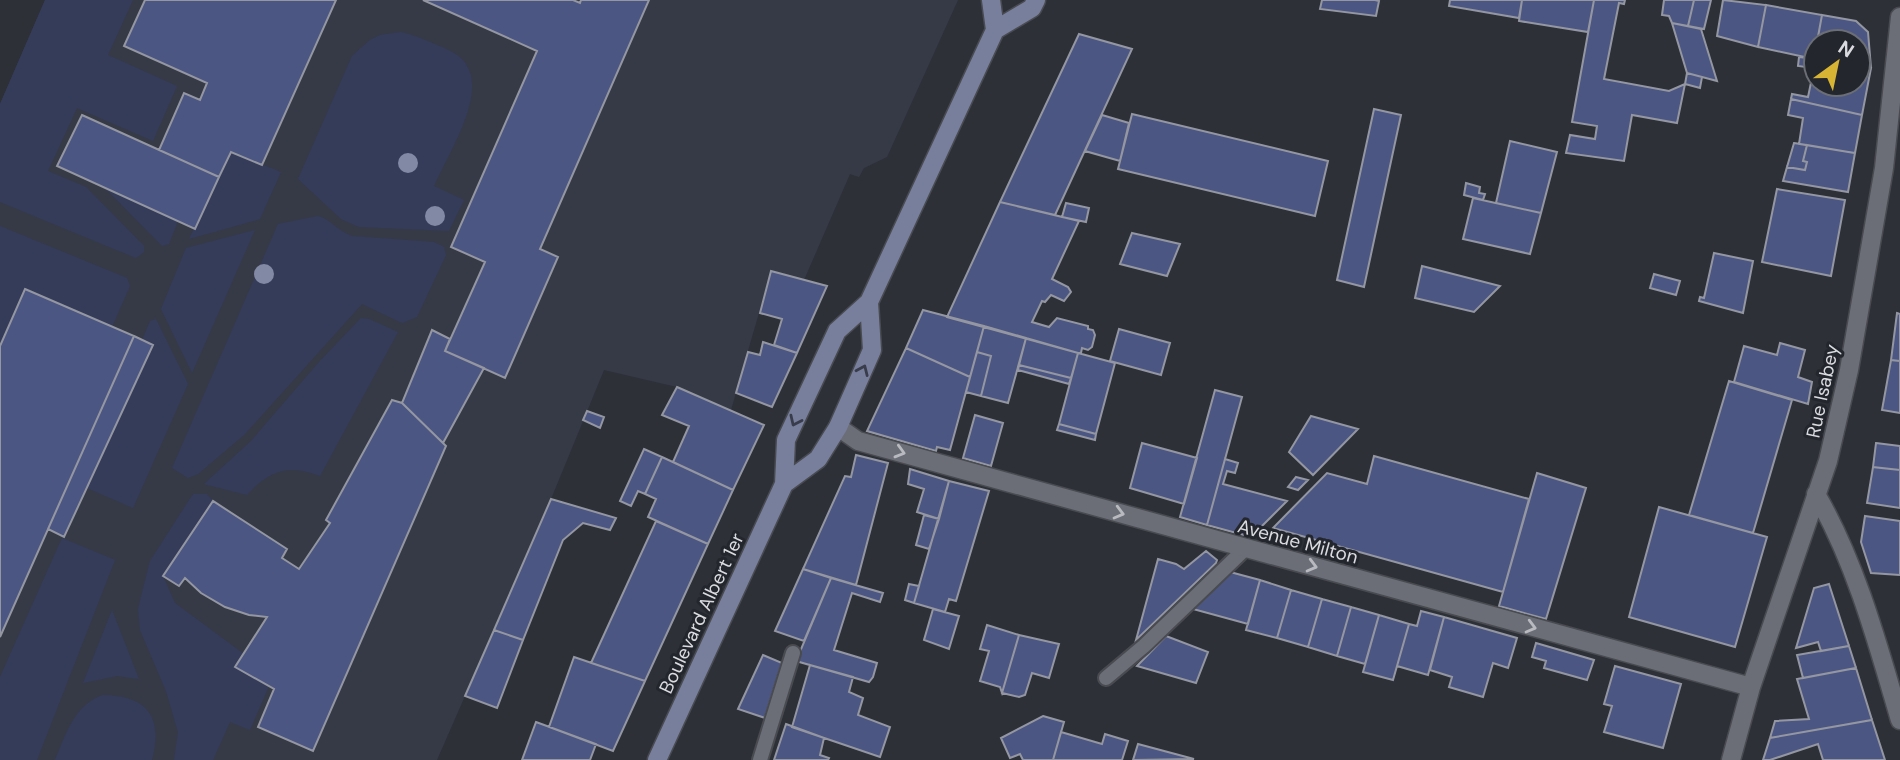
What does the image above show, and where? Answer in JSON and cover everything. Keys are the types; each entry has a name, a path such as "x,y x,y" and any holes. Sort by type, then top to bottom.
{"main road":[{"path":"991,0 995,30 1032,8 1035,0"},
{"name":"Boulevard Albert 1er","path":"657,760 784,484 786,440 837,331 869,302 995,30"},
{"name":"Boulevard Albert 1er","path":"784,484 818,458 838,427 872,350 869,302"}],"street":[{"name":"Rue Isabey","path":"1731,760 1751,687 1828,461 1849,370 1884,169 1900,18"},
{"name":"Avenue Milton","path":"838,427 858,440 1751,687"},
{"path":"1816,494 1837,534 1871,624 1900,720"}],"lane":[{"path":"1106,678 1144,646 1246,548"},
{"path":"760,760 793,653"}],"shaded area":[{"path":"45,0 958,0 887,157 864,168 859,177 850,174 804,280 771,271 731,410 677,387 604,370 437,760 0,760 0,104"},
{"path":"45,0 133,0 108,55 177,86 153,141 77,108 48,171 86,187 144,246 144,252 136,258 0,202 0,104"},
{"path":"401,32 458,55 467,66 472,79 472,93 462,126 434,186 464,200 449,231 359,227 341,219 298,179 352,56 380,35"},
{"path":"231,152 281,172 260,219 189,239"},
{"path":"103,186 178,221 169,244 162,246"},
{"path":"318,216 352,236 434,242 444,247 446,255 417,317 402,323 362,304 244,435 198,474 188,478 172,468 278,224"},
{"path":"0,226 127,278 130,286 112,327 25,289 0,346"},
{"path":"255,230 192,373 161,309 186,248"},
{"path":"361,318 398,332 320,476 298,470 280,472 263,480 247,495 204,484 251,441"},
{"path":"156,319 188,384 133,508 87,488 152,345 142,340 150,321"},
{"path":"193,494 207,494 213,501 163,576 175,603 244,654 236,667 269,686 250,730 230,722 213,760 174,760 178,732 166,691 140,630 138,609 150,561"},
{"path":"62,538 115,560 37,760 0,760 0,677"},
{"path":"112,610 139,679 117,676 83,683"},
{"path":"103,695 131,700 148,712 155,732 152,760 55,760 78,713"}],"building":[{"path":"145,0 336,0 262,165 231,152 219,177 159,150 184,93 200,100 207,83 124,46"},
{"path":"423,0 573,0 580,3 581,0 649,0 540,249 558,257 505,378 445,351 485,262 451,247 537,51"},
{"path":"1322,0 1379,1 1376,16 1320,9"},
{"path":"1450,0 1522,0 1519,18 1449,6"},
{"path":"1522,0 1594,0 1588,32 1519,21"},
{"path":"1594,0 1625,0 1624,4 1619,3 1604,79 1669,91 1685,84 1677,123 1632,115 1624,161 1566,153 1570,135 1595,139 1597,126 1572,122"},
{"path":"1664,0 1694,0 1688,26 1672,23 1669,16 1662,15"},
{"path":"1694,0 1711,0 1704,29 1688,26"},
{"path":"1723,0 1766,5 1758,47 1717,36"},
{"path":"1766,5 1822,15 1820,28 1802,28 1802,56 1758,47"},
{"path":"1822,15 1856,21 1864,28 1820,28"},
{"path":"1672,23 1701,29 1717,81 1687,73"},
{"path":"1079,34 1132,49 1055,215 1000,202"},
{"path":"1799,57 1802,57 1802,66 1798,66"},
{"path":"1687,73 1702,77 1700,88 1685,84"},
{"path":"1792,94 1802,98 1865,98 1862,115 1791,99"},
{"path":"1791,99 1862,115 1855,153 1799,144 1803,118 1788,115"},
{"path":"1374,109 1401,115 1364,287 1337,280"},
{"path":"1132,114 1328,161 1315,216 1118,169"},
{"path":"82,115 219,177 195,229 57,166"},
{"path":"1102,115 1129,123 1120,161 1085,151"},
{"path":"1510,141 1557,152 1541,213 1496,203"},
{"path":"1794,143 1807,145 1803,161 1807,162 1805,170 1787,167"},
{"path":"1807,145 1855,153 1848,192 1783,181 1787,167 1805,170 1807,162 1803,161"},
{"path":"1466,183 1480,187 1479,193 1485,194 1483,200 1464,195"},
{"path":"1777,189 1845,200 1831,276 1762,262"},
{"path":"1473,198 1541,213 1530,254 1463,239"},
{"path":"1000,202 1079,221 1052,279 1068,287 1071,292 1064,301 1051,295 1045,302 1042,301 1032,322 1049,327 1057,318 1088,326 1095,335 1092,347 1088,350 1082,348 1081,353 1078,353 947,317"},
{"path":"1066,203 1089,208 1086,222 1062,217"},
{"path":"1132,233 1180,244 1167,276 1120,264"},
{"path":"1714,253 1753,261 1743,313 1699,301 1700,297 1704,298"},
{"path":"1422,266 1500,286 1474,312 1415,298"},
{"path":"771,271 827,286 797,353 774,345 782,319 760,313"},
{"path":"1654,274 1680,281 1676,295 1650,288"},
{"path":"25,289 134,336 0,637 0,346"},
{"path":"923,310 984,326 970,377 906,348"},
{"path":"1897,313 1900,314 1900,361 1891,360"},
{"path":"984,326 1026,338 1008,403 981,396 991,356 977,352"},
{"path":"1119,329 1170,343 1161,375 1110,361"},
{"path":"432,330 450,339 445,351 484,368 443,443 402,403"},
{"path":"134,336 153,345 64,537 48,529"},
{"path":"1026,338 1078,353 1071,378 1019,365"},
{"path":"763,342 797,353 772,407 736,393 748,352 760,355"},
{"path":"1780,343 1805,350 1798,377 1812,382 1808,404 1734,382 1744,346 1777,355"},
{"path":"906,348 970,377 950,450 937,447 936,451 867,431"},
{"path":"977,352 991,356 981,396 966,392"},
{"path":"1078,353 1115,363 1096,434 1059,424"},
{"path":"1891,360 1900,361 1900,413 1882,410"},
{"path":"1019,365 1071,378 1069,384 1018,370"},
{"path":"1729,381 1792,400 1753,533 1689,515"},
{"path":"677,387 764,425 733,490 673,462 689,426 662,415"},
{"path":"1215,390 1242,397 1207,525 1180,517"},
{"path":"392,400 402,403 446,446 313,751 258,727 274,689 235,667 267,617 249,615 225,607 201,593 185,578 179,586 163,576 213,501 287,549 282,558 299,569 330,523 326,520"},
{"path":"587,411 604,417 600,428 583,420"},
{"path":"975,415 1003,423 991,466 963,458"},
{"path":"1311,416 1358,429 1313,475 1289,452"},
{"path":"1059,424 1096,434 1095,440 1057,430"},
{"path":"1142,443 1197,458 1184,504 1130,488"},
{"path":"1876,443 1900,446 1900,470 1873,467"},
{"path":"644,449 662,457 645,494 638,491 631,506 620,501"},
{"path":"856,455 888,463 856,585 803,569 845,476 851,477"},
{"path":"1374,456 1529,499 1503,592 1273,528 1327,473 1367,484"},
{"path":"662,457 733,490 708,544 648,517 656,499 645,494"},
{"path":"1225,459 1238,463 1235,473 1227,471 1223,484 1287,501 1251,537 1207,525"},
{"path":"1873,467 1900,470 1900,508 1867,503"},
{"path":"910,469 949,481 939,519 917,512 924,489 908,484"},
{"path":"1537,473 1586,488 1546,619 1499,606"},
{"path":"1296,477 1308,480 1298,490 1288,487"},
{"path":"949,481 989,491 956,601 949,599 945,612 914,603"},
{"path":"551,499 616,518 610,530 583,523 563,540 523,640 494,630"},
{"path":"1659,507 1767,537 1735,647 1629,617"},
{"path":"924,515 939,519 929,549 916,545"},
{"path":"1865,516 1900,521 1900,575 1871,573 1861,542"},
{"path":"656,521 708,544 645,681 591,663"},
{"path":"1206,551 1217,560 1216,563 1136,640 1158,559 1184,569"},
{"path":"803,569 831,578 804,641 775,631"},
{"path":"1230,572 1260,580 1248,624 1193,609"},
{"path":"831,578 883,593 880,602 852,593 834,650 877,663 869,682 796,661"},
{"path":"1260,580 1291,590 1277,638 1246,630"},
{"path":"909,584 919,586 914,603 905,600"},
{"path":"1829,584 1849,646 1821,651 1818,642 1796,648 1814,588"},
{"path":"1291,590 1322,599 1308,647 1277,638"},
{"path":"1322,599 1351,607 1337,656 1308,647"},
{"path":"1351,607 1379,615 1365,664 1337,656"},
{"path":"933,609 959,616 949,649 924,640"},
{"path":"1421,611 1444,617 1428,675 1397,666 1409,624 1417,626"},
{"path":"1379,615 1409,624 1393,680 1363,672"},
{"path":"1444,617 1517,638 1508,668 1493,663 1483,697 1449,687 1452,677 1430,670"},
{"path":"987,625 1019,635 1002,693 1000,687 980,681 989,651 980,649"},
{"path":"494,630 523,640 497,708 465,696"},
{"path":"1019,635 1059,644 1049,678 1032,673 1025,695 1019,697 1002,693"},
{"path":"1166,636 1208,652 1196,683 1137,666"},
{"path":"1536,643 1594,660 1587,680 1544,668 1546,661 1532,657"},
{"path":"1849,646 1856,668 1803,678 1797,655"},
{"path":"763,655 782,663 765,718 738,709"},
{"path":"574,657 645,681 613,751 549,727"},
{"path":"810,665 853,677 849,692 863,698 858,715 890,727 880,757 792,727"},
{"path":"1615,666 1681,684 1663,748 1604,732 1612,706 1604,704"},
{"path":"1856,668 1872,720 1770,738 1775,721 1809,719 1797,679"},
{"path":"1043,716 1064,722 1053,760 1023,760 1020,754 1010,758 1001,738"},
{"path":"1872,720 1885,760 1823,760 1818,744 1763,760 1770,738"},
{"path":"536,722 596,744 590,760 522,760"},
{"path":"786,724 824,738 820,755 829,758 828,760 774,760"},
{"path":"1061,732 1102,744 1105,734 1128,741 1122,760 1053,760"},
{"path":"1138,744 1194,759 1133,760"}]}
